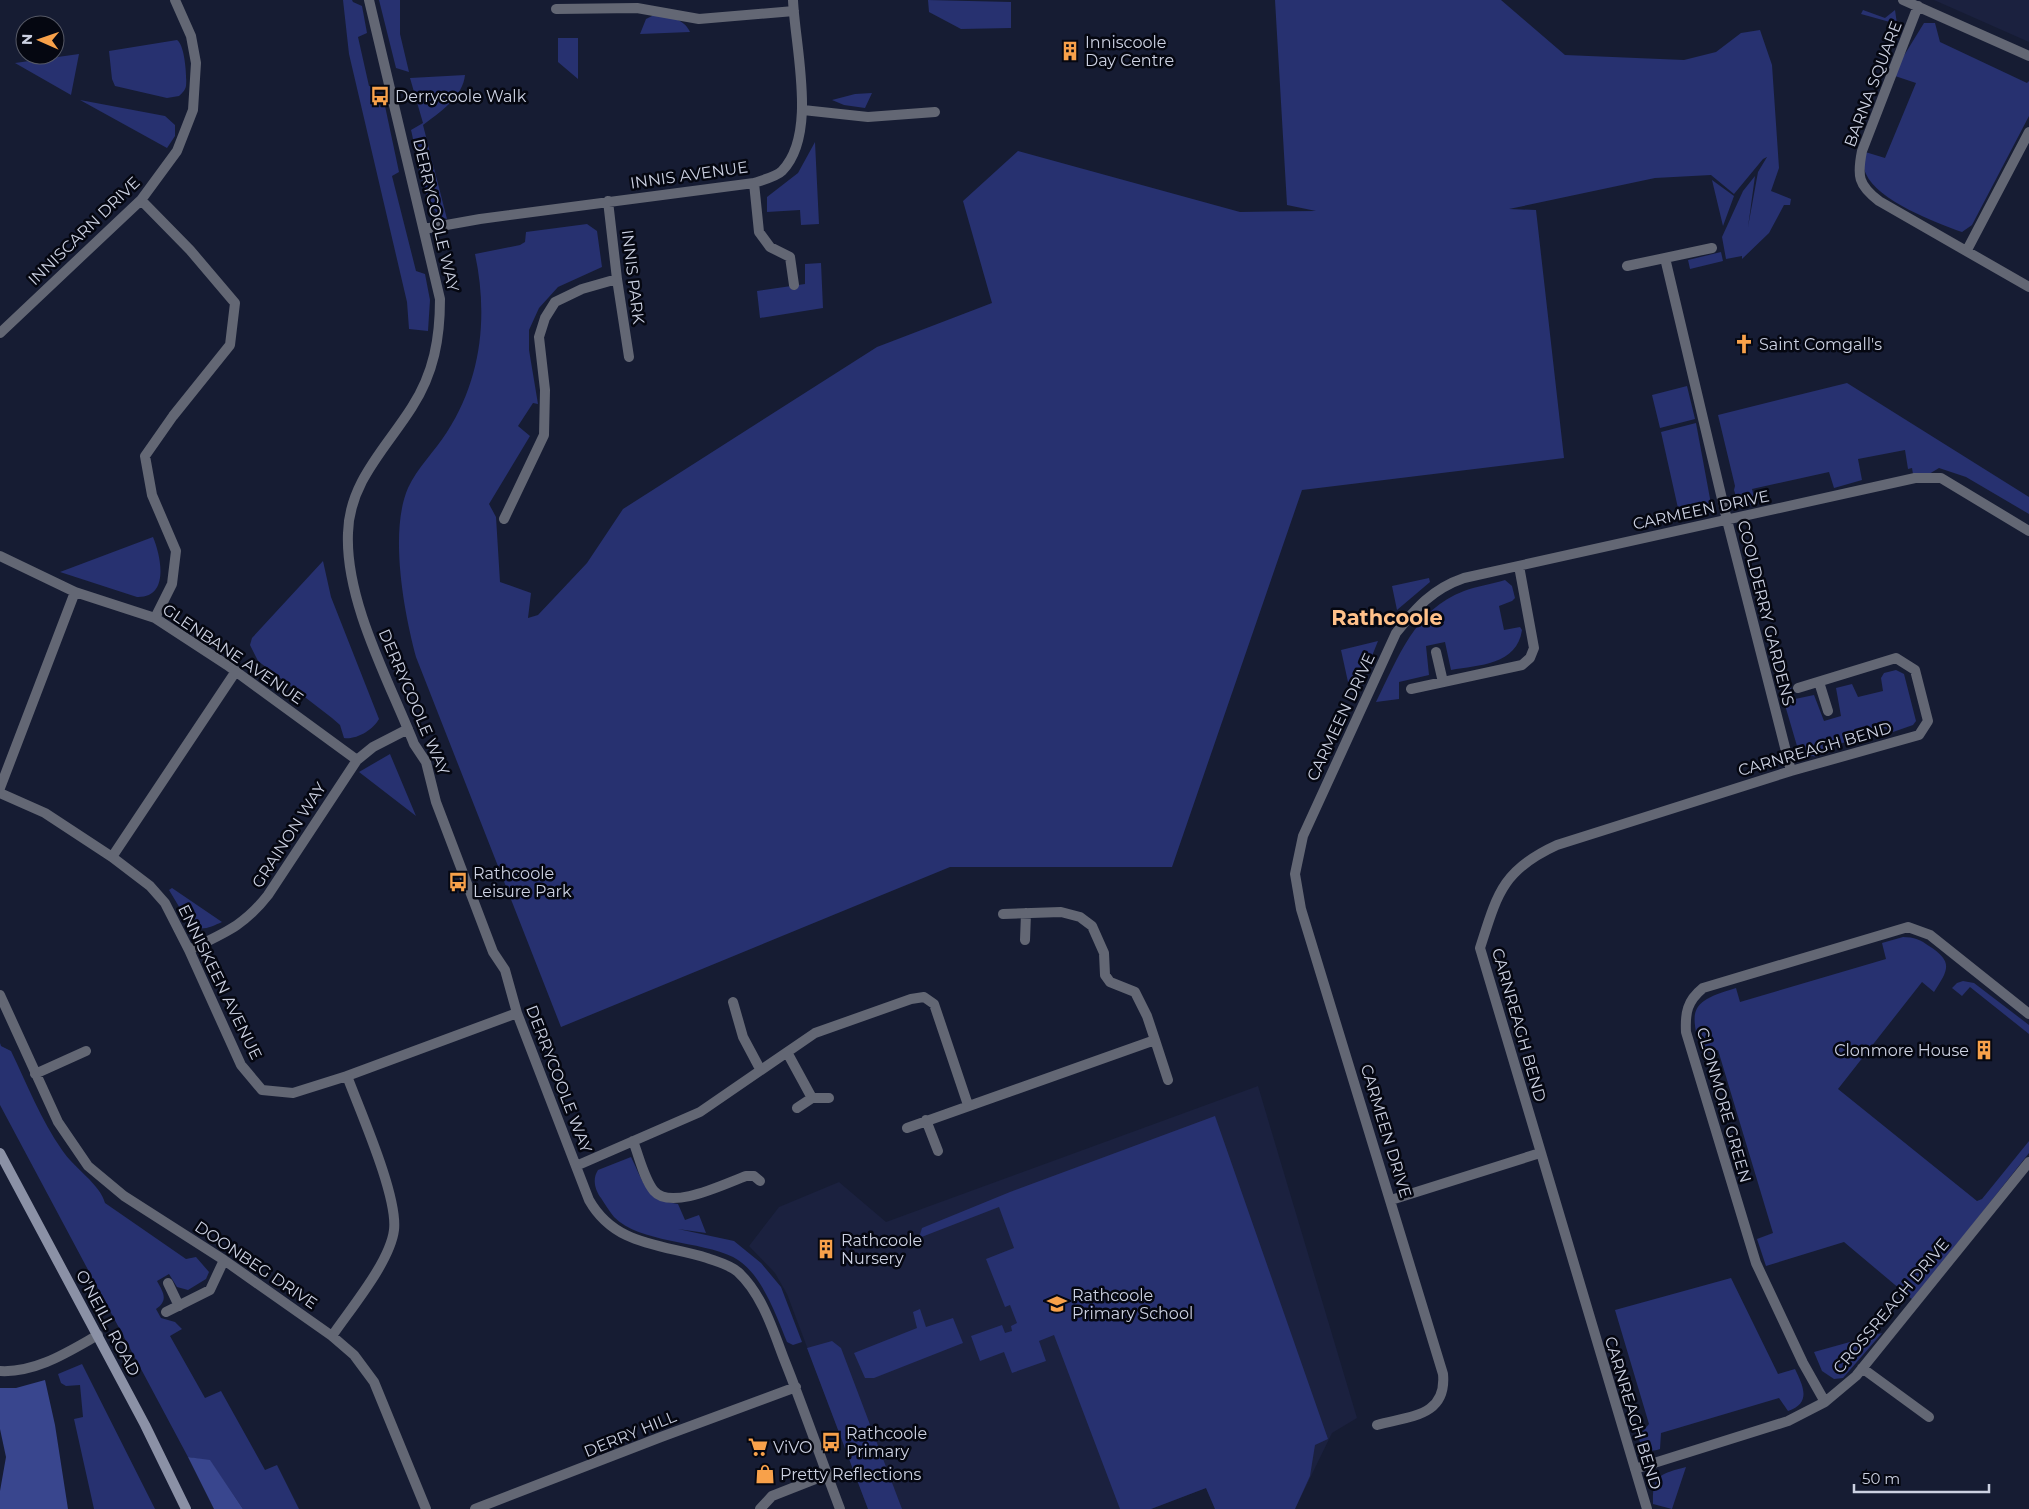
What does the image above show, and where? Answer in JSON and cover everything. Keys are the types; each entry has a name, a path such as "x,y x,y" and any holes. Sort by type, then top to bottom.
{"main road":[{"name":"O'NEILL ROAD","path":"0,1153 98,1335 186,1509"}],"street":[{"name":"INNISCARN DRIVE","path":"0,333 141,200 177,151 194,110 196,63 191,36 175,0"},
{"name":"DERRYCOOLE WAY","path":"369,0 440,298 438,347 431,368 412,407 376,456 352,506 348,531 351,578 359,607 414,744 426,762 432,779 436,802 493,952 505,970 517,1013 576,1166 597,1214 610,1226 626,1236 645,1243 720,1262 736,1271 750,1285 765,1312 796,1388 840,1509"},
{"name":"INNIS AVENUE","path":"424,229 608,201 754,183 781,172 797,149 803,110 794,0"},
{"path":"1903,0 2029,56"},
{"name":"BARNA SQUARE","path":"1918,6 1862,151 1858,173 1866,191 1879,201 2029,287"},
{"path":"556,9 637,8 699,18 794,11"},
{"path":"803,110 868,117 936,112"},
{"path":"1967,250 2029,132"},
{"path":"754,183 759,232 770,246 790,256 794,285"},
{"path":"141,200 190,250 235,304 230,345 173,416 146,456 152,495 176,551 172,584 155,618"},
{"name":"INNIS PARK","path":"608,201 629,357"},
{"path":"1626,266 1712,248"},
{"name":"COOLDERRY GARDENS","path":"1665,258 1727,520 1791,771"},
{"path":"504,519 544,435 545,390 539,337 544,318 555,302 582,289 617,279"},
{"name":"CARMEEN DRIVE","path":"1376,1426 1430,1410 1439,1401 1444,1388 1443,1374 1301,908 1295,874 1303,836 1396,632 1419,604 1450,583 1909,479 1941,478 2029,531"},
{"name":"GLENBANE AVENUE","path":"0,556 75,592 155,618 236,672 357,760"},
{"path":"1411,689 1522,665 1530,658 1534,648 1520,566"},
{"path":"0,788 4,764 75,592"},
{"path":"1436,652 1443,682"},
{"name":"CARNREAGH BEND","path":"1647,1509 1480,948 1496,898 1520,865 1556,845 1791,771 1919,735 1928,721 1915,670 1896,658 1798,688"},
{"path":"112,857 236,672"},
{"name":"CARNREAGH BEND","path":"1820,682 1828,711"},
{"name":"GRAINON WAY","path":"190,950 234,928 252,915 268,895 357,760 373,747 408,729"},
{"name":"ENNISKEEN AVENUE","path":"0,793 45,813 112,857 150,886 164,904 190,950 241,1065 262,1090 294,1093 347,1076 517,1013"},
{"path":"1004,914 1061,912 1080,917 1092,926 1104,953 1105,975 1110,982 1135,992 1147,1016 1168,1080"},
{"path":"1026,913 1026,940"},
{"name":"CLONMORE GREEN","path":"1825,1402 1803,1363 1756,1263 1686,1032 1685,1014 1691,997 1703,988 1908,927 1930,935 2029,1014"},
{"name":"DOONBEG DRIVE","path":"0,995 58,1122 88,1166 124,1196 224,1260 332,1336 354,1355 374,1382 426,1509"},
{"path":"576,1166 700,1112 760,1069 788,1054 816,1033 910,999 924,997 934,1004 968,1105"},
{"path":"733,1002 743,1037 760,1069"},
{"path":"907,1128 1155,1040"},
{"path":"36,1074 86,1051"},
{"path":"788,1054 812,1098"},
{"path":"332,1336 382,1263 394,1230 392,1202 347,1076"},
{"path":"797,1108 812,1098 830,1098"},
{"path":"926,1120 938,1151"},
{"path":"633,1141 650,1185 656,1193 665,1197 686,1197 746,1176 754,1176 760,1181"},
{"path":"1391,1200 1540,1153"},
{"name":"CROSSREAGH DRIVE","path":"1635,1469 1788,1421 1825,1402 1862,1368 2029,1162"},
{"path":"166,1312 210,1290 224,1260"},
{"path":"168,1283 179,1306"},
{"path":"0,1371 20,1371 37,1366 98,1335"},
{"path":"1862,1368 1929,1417"},
{"name":"DERRY HILL","path":"475,1509 661,1436 796,1388"},
{"path":"760,1509 772,1496 828,1474"}],"shaded area":[{"path":"343,0 352,0 362,6 367,33 358,37 369,86 375,87 380,107 385,106 399,172 392,176 416,271 425,274 430,300 428,331 409,329 407,302 349,54"},
{"path":"379,0 400,0 400,34 409,72 396,68"},
{"path":"928,0 1011,2 1011,28 961,29 929,12"},
{"path":"1275,0 1501,0 1565,55 1684,60 1716,52 1741,33 1760,30 1772,65 1779,168 1771,191 1791,199 1790,205 1784,205 1769,233 1742,259 1742,256 1726,259 1722,237 1743,191 1755,176 1748,227 1758,172 1767,157 1763,159 1734,194 1711,175 1655,178 1509,209 1536,210 1564,458 1302,490 1172,867 950,867 561,1027 416,657 407,618 400,572 399,549 402,506 408,488 416,473 447,432 459,411 475,368 479,346 481,300 475,254 520,245 525,242 526,232 587,224 597,231 602,267 558,287 539,308 529,330 529,350 538,404 533,403 518,426 530,436 489,504 496,517 500,582 531,593 528,618 538,615 587,563 623,509 877,347 992,303 963,201 1018,151 1240,212 1316,211 1287,205"},
{"path":"1934,0 2029,0 2029,42"},
{"path":"1863,10 1885,18 1895,10 1897,24 1861,14"},
{"path":"654,15 684,23 690,32 640,34 646,19"},
{"path":"1924,23 1935,23 1940,42 2027,83 2029,81 2029,116 1972,225 1962,232 1923,217 1882,193 1872,184 1864,166 1862,151 1885,158 1916,83 1892,75"},
{"path":"558,38 578,38 578,79 558,62"},
{"path":"177,40 184,54 186,76 186,88 179,96 167,98 115,86 112,79 109,51"},
{"path":"79,54 71,95 18,65 65,65 65,56"},
{"path":"465,75 460,90 455,97 443,110 423,125 447,219 439,214 432,205 426,194 418,166 411,130 423,123 410,78"},
{"path":"872,93 865,108 844,105 832,100 855,94"},
{"path":"80,100 165,116 175,125 175,136 167,148"},
{"path":"815,142 819,224 801,225 800,210 767,212 767,197 798,173"},
{"path":"1712,180 1734,196 1723,226"},
{"path":"1721,252 1723,261 1690,269 1688,260"},
{"path":"821,263 823,308 760,318 757,291 805,284 805,264"},
{"path":"1847,383 2029,497 2029,514 1966,477 1939,468 1929,474 1913,474 1912,468 1908,469 1905,450 1858,459 1862,480 1834,488 1829,472 1752,489 1756,504 1741,504 1734,490 1735,486 1718,415"},
{"path":"1687,386 1695,419 1660,428 1652,395"},
{"path":"1696,423 1711,504 1708,510 1680,517 1661,432"},
{"path":"153,537 159,555 160,574 159,583 155,591 147,595 137,597 60,572"},
{"path":"323,561 331,597 379,719 359,736 349,738 344,738 340,725 332,718 258,661 250,645 252,638"},
{"path":"1429,578 1430,582 1397,610 1392,586"},
{"path":"1505,580 1512,586 1515,598 1499,606 1504,630 1520,627 1522,630 1519,642 1513,650 1505,657 1495,661 1451,670 1445,642 1426,646 1429,675 1399,682 1399,699 1376,702 1401,652 1420,622 1447,599 1464,591"},
{"path":"1378,641 1362,681 1348,682 1341,650"},
{"path":"1896,670 1904,674 1916,721 1913,725 1893,732 1884,728 1826,749 1817,757 1804,754 1797,746 1780,688 1790,686 1795,699 1814,695 1824,721 1841,716 1836,688 1852,684 1858,697 1883,691 1881,678 1884,673"},
{"path":"390,754 416,816 359,772"},
{"path":"172,888 222,922 202,928 190,925 169,890"},
{"path":"1903,937 1926,944 1942,957 1946,967 1943,978 1934,992 1922,982 1838,1089 1977,1201 1982,1199 2029,1141 2029,1153 1913,1300 1844,1242 1766,1266 1757,1239 1773,1233 1718,1050 1702,1055 1695,1027 1696,1010 1701,1003 1709,998 1736,988 1740,1002 1886,959 1882,943"},
{"path":"1963,981 1974,983 2029,1025 2029,1034 1970,987 1962,996 1952,988 1957,983"},
{"path":"0,1043 1,1046 11,1051 54,1138 67,1157 98,1189 105,1203 186,1259 196,1257 209,1272 206,1279 188,1290 177,1287 169,1274 157,1281 163,1292 164,1299 156,1309 161,1318 175,1322 182,1329 170,1336 205,1398 221,1391 265,1470 277,1465 299,1509 243,1509 210,1461 188,1457 0,1105"},
{"name":"Rathcoole Primary School","path":"1258,1086 1357,1418 1332,1433 1295,1509 1215,1509 1206,1488 1151,1509 868,1509 787,1294 775,1273 749,1246 779,1207 839,1182 886,1222"},
{"path":"1215,1116 1328,1439 1315,1445 1310,1476 1295,1509 1215,1509 1206,1488 1151,1509 1120,1509 1054,1335 1039,1341 1046,1361 1012,1373 1004,1352 980,1361 971,1336 1002,1325 1005,1333 1012,1331 1011,1326 1017,1323 1010,1305 1005,1307 986,1259 1014,1248 999,1207 919,1238 922,1228 1010,1192"},
{"path":"631,1157 647,1189 659,1199 678,1204 685,1220 699,1215 706,1233 678,1229 734,1241 761,1263 781,1287 802,1342 793,1345 787,1342 778,1319 759,1283 752,1272 733,1257 639,1232 625,1226 614,1217 597,1192 595,1184 596,1173 598,1170"},
{"path":"1731,1278 1778,1374 1795,1369 1803,1388 1803,1399 1796,1408 1788,1411 1779,1398 1661,1433 1660,1449 1646,1449 1638,1437 1649,1424 1615,1310"},
{"path":"920,1309 926,1327 953,1318 963,1343 874,1378 865,1378 854,1353 917,1328 913,1312"},
{"path":"1882,1333 1843,1378 1834,1379 1822,1371 1814,1352"},
{"path":"832,1341 841,1348 902,1509 868,1509 807,1348"},
{"path":"82,1364 155,1509 94,1509 74,1419 83,1417 80,1385 66,1386 61,1383 58,1374"},
{"path":"45,1380 55,1425 68,1509 0,1509 0,1491 6,1457 0,1429 0,1388 16,1388"},
{"path":"188,1457 210,1460 243,1509 214,1509"},
{"path":"1686,1467 1672,1509 1653,1504 1654,1487 1659,1477"}],"place":[{"name":"Inniscoole Day Centre","path":"1070,51"},
{"name":"Derrycoole Walk","path":"380,96"},
{"name":"Saint Comgall's","path":"1744,344"},
{"name":"Rathcoole Leisure Park","path":"458,882"},
{"name":"Clonmore House","path":"1984,1050"},
{"name":"Rathcoole Nursery","path":"826,1249"},
{"name":"Rathcoole Primary School","path":"1057,1304"},
{"name":"Rathcoole Primary","path":"831,1442"},
{"name":"ViVO","path":"758,1447"},
{"name":"Pretty Reflections","path":"765,1474"}],"district":[{"name":"Rathcoole","path":"1387,617"}]}
